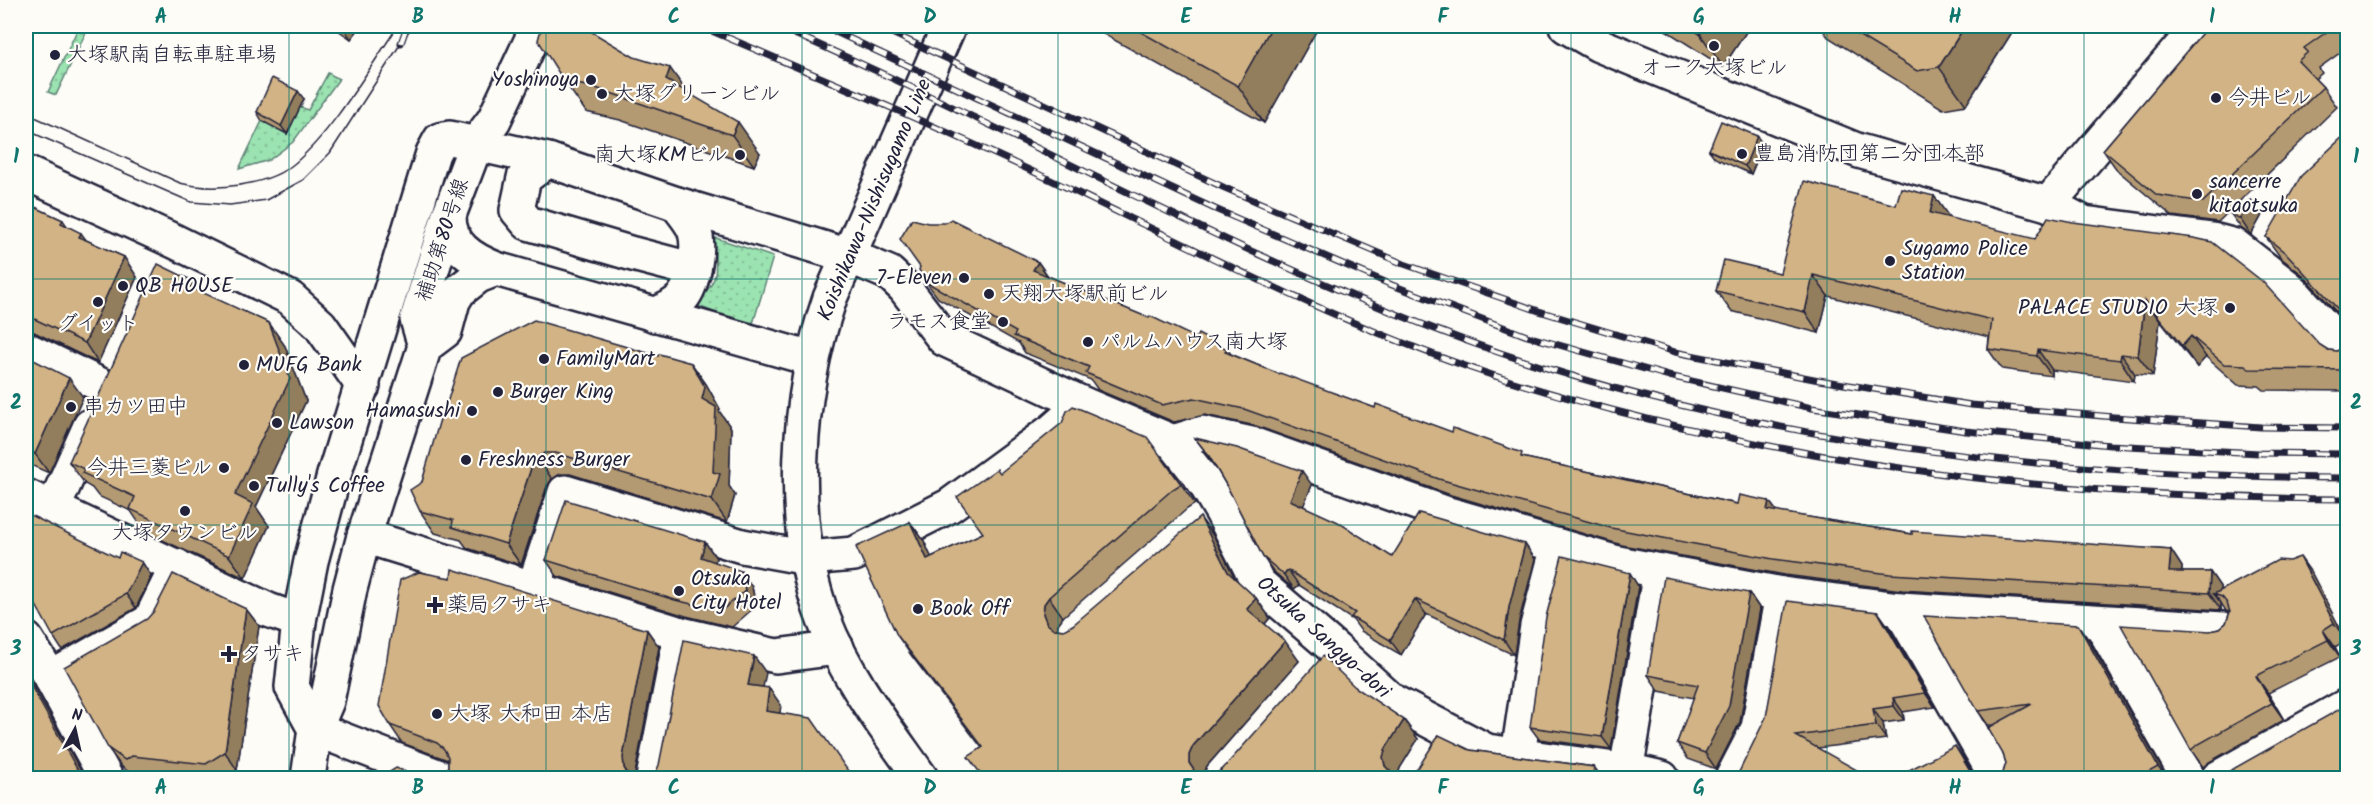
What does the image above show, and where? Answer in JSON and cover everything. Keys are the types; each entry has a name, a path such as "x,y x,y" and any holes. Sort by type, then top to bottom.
{"street":[{"name":"補助第80号線","path":"425,346 417,319 449,215 476,144 494,120 538,26"},
{"name":"Koishikawa-Nishisugamo Line","path":"921,778 865,697 824,620 808,558 802,506 801,454 804,409 812,359 830,298 949,26"},
{"path":"1566,26 1599,45 1859,151 2048,204 2084,223 2212,240 2235,246 2289,288 2348,353"},
{"path":"2048,204 2199,26"},
{"name":"Otsuka Sangyo-dori","path":"363,387 433,153 440,141 450,138 548,160 677,204 849,256 889,273 904,288 944,339 1083,404 1173,442 1203,480 1210,518 1258,584 1392,701 1487,751 1641,775"},
{"path":"548,160 524,178 517,210 528,223 694,270"},
{"path":"26,173 169,252 290,298 320,325 363,387 322,516 299,621 292,687 315,729 442,778"},
{"path":"655,315 681,300 694,270 695,231 677,204"},
{"path":"449,215 448,228 455,241 470,257 496,269 812,359"},
{"path":"2256,263 2273,234"},
{"path":"308,778 315,729 327,701 350,589 364,536 425,346 445,331 453,301 462,287 477,276 496,269"},
{"path":"26,349 107,388"},
{"path":"121,357 107,388 39,502 268,610 299,621"},
{"path":"533,590 565,492 742,546 808,558 862,552 949,506 1053,430 1083,404"},
{"path":"1173,442 1202,433 1252,444 1445,513 1618,564 1782,594 1900,609 2223,629"},
{"path":"364,536 681,634 776,656 837,648"},
{"path":"1518,755 1537,626 1558,546"},
{"path":"51,678 150,621 177,566"},
{"path":"1641,775 1660,571"},
{"path":"1732,778 1758,728 1782,594"},
{"path":"1900,609 1997,778"},
{"path":"2100,622 2188,778"},
{"path":"653,778 681,634"},
{"path":"26,639 51,678 106,778"},
{"path":"1312,675 1335,649"},
{"path":"2218,778 2348,705"},
{"path":"1428,760 1446,731"}],"green space":[{"path":"79,26 89,26 56,95 48,92"},
{"path":"328,73 339,79 293,142 269,160 239,169 262,121 287,134 300,107 308,110"},
{"path":"713,237 773,257 752,327 693,304 709,288 715,275"}],"building":[{"path":"542,26 582,26 634,57 670,68 666,80 738,122 732,135 599,89 564,81 538,40"},
{"path":"1130,26 1272,26 1238,86"},
{"path":"1686,26 1706,26 1700,34"},
{"path":"1843,26 1965,26 1939,67 1917,71"},
{"path":"2208,26 2335,26 2304,48 2308,52 2298,61 2323,87 2203,202 2157,195 2103,150"},
{"path":"272,78 298,91 281,126 257,112"},
{"path":"1721,121 1757,136 1745,166 1709,150"},
{"path":"2348,132 2348,320 2288,255 2266,237 2301,176"},
{"path":"1804,181 1896,205 1901,188 1934,196 1930,213 2035,239 2048,217 2212,242 2262,281 2320,345 2328,350 2337,351 2348,344 2348,370 2249,369 2245,365 2224,364 2191,336 2182,346 2145,300 2138,356 2121,354 2120,360 2038,350 2037,356 1988,349 1992,320 1813,275 1805,312 1716,291 1724,260 1780,273"},
{"path":"2251,200 2240,219 2230,213"},
{"path":"26,203 63,220 61,223 81,233 79,237 124,257 85,343 26,315"},
{"path":"912,219 928,223 945,223 951,219 1038,262 1033,270 1149,318 1150,316 1196,338 1198,334 1227,349 1225,352 1375,408 1376,404 1452,432 1453,428 1522,453 1521,457 1737,504 1739,495 1769,501 1767,510 1912,534 1912,531 2171,550 2169,572 2210,572 2209,593 1890,574 1773,559 1611,528 1439,479 1244,409 1194,398 1162,405 1086,373 1089,367 1014,336 1016,332 926,282 919,270 920,267 900,239"},
{"path":"158,264 189,279 186,285 269,323 290,379 235,495 253,504 229,556 130,509 135,497 82,473 84,469 69,462"},
{"path":"534,320 658,356 659,354 691,363 705,387 702,399 716,407 713,472 720,474 712,500 556,453 545,453 537,457 532,465 506,544 452,527 453,520 420,511 410,490 422,482 461,358"},
{"path":"26,356 69,378 35,454 26,449"},
{"path":"1073,406 1147,437 1181,484 1049,597 1044,604 1043,614 1047,624 1054,629 1064,630 1073,625 1200,517 1228,572 1256,598 1247,609 1285,641 1193,746 1189,755 1189,763 1195,772 1203,776 1212,776 1221,771 1323,656 1355,687 1404,720 1386,748 1383,757 1385,766 1393,774 1402,777 1411,774 1418,768 1439,735 1470,750 1594,767 1592,778 984,778 968,757 983,747 897,635 856,547 910,522 927,559 983,533 957,497 997,469 1000,473 1062,423 1067,411"},
{"path":"1195,438 1237,448 1302,471 1290,500 1338,522 1392,557 1419,513 1525,544 1509,607 1504,640 1415,599 1390,640 1351,617 1355,613 1288,570 1284,575 1263,557 1228,488"},
{"path":"566,500 705,542 701,557 741,571 745,591 721,611 675,600 546,560"},
{"path":"26,513 118,558 120,552 142,562 126,594 53,636 26,587"},
{"path":"1562,556 1630,573 1602,737 1530,727 1546,617"},
{"path":"2300,557 2334,623 2323,630 2328,640 2256,676 2272,703 2191,750 2121,625 2210,631 2219,629 2226,623 2230,612 2222,597 2214,594 2278,560 2289,561"},
{"path":"452,569 647,630 623,757 624,768 628,775 636,778 434,778 442,775 448,767 448,757 444,749 437,743 390,725 379,706 400,580 419,572 451,578"},
{"path":"173,574 246,609 225,752 206,764 132,756 125,760 108,748 64,667 147,619 154,611"},
{"path":"1664,577 1749,593 1729,706 1705,753 1677,743 1698,685 1648,675"},
{"path":"1787,601 1878,612 1925,693 1893,698 1894,706 1873,709 1876,725 1796,736 1871,778 1732,778 1739,772 1766,717"},
{"path":"1924,616 2078,625 2158,767 2138,778 1997,778 2003,773 2006,763 1988,728 2032,704 1978,711"},
{"path":"684,640 754,656 748,685 769,688 766,711 811,718 853,778 648,778 655,774 659,765"},
{"path":"26,677 77,769 75,778 26,778"},
{"path":"2347,705 2348,778 2217,778"},
{"path":"1955,746 1976,778 1894,778"},
{"path":"396,768 423,778 380,778"}],"tram line":[{"path":"26,113 180,183 224,187 256,182 284,171 323,134 398,26"},
{"path":"26,130 191,202 230,205 266,200 303,180 330,153 412,26"}],"railway":[{"path":"401,43 407,26"},
{"path":"700,26 981,148 1291,295 1401,342 1514,382 1616,411 1718,435 1926,472 2031,484 2137,492 2348,499"},
{"path":"776,26 862,64 1203,229 1289,268 1376,306 1464,340 1570,375 1679,405 1789,428 1900,447 2011,461 2124,470 2236,476 2348,478"},
{"path":"823,26 1215,209 1392,285 1527,336 1669,376 1812,408 1966,431 2110,445 2259,453 2348,454"},
{"path":"877,26 1225,188 1404,264 1539,311 1675,352 1819,380 1971,405 2261,427 2348,428"}],"place":[{"name":"オーク大塚ビル","path":"1714,46"},
{"name":"大塚駅南自転車駐車場","path":"55,55"},
{"name":"Yoshinoya","path":"591,80"},
{"name":"大塚グリーンビル","path":"602,94"},
{"name":"今井ビル","path":"2216,98"},
{"name":"豊島消防団第二分団本部","path":"1742,154"},
{"name":"南大塚KMビル","path":"740,155"},
{"name":"sancerre kitaotsuka","path":"2197,194"},
{"name":"Sugamo Police Station","path":"1890,261"},
{"name":"7-Eleven","path":"964,278"},
{"name":"QB HOUSE","path":"123,286"},
{"name":"天翔大塚駅前ビル","path":"989,294"},
{"name":"グイット","path":"98,302"},
{"name":"PALACE STUDIO 大塚","path":"2230,308"},
{"name":"ラモス食堂","path":"1003,322"},
{"name":"パルムハウス南大塚","path":"1088,342"},
{"name":"FamilyMart","path":"544,359"},
{"name":"MUFG Bank","path":"244,365"},
{"name":"Burger King","path":"498,392"},
{"name":"串カツ田中","path":"71,407"},
{"name":"Hamasushi","path":"472,411"},
{"name":"Lawson","path":"277,423"},
{"name":"Freshness Burger","path":"466,460"},
{"name":"今井三菱ビル","path":"224,468"},
{"name":"Tully's Coffee","path":"254,486"},
{"name":"大塚タウンビル","path":"185,511"},
{"name":"Otsuka City Hotel","path":"679,591"},
{"name":"薬局クサキ","path":"435,605"},
{"name":"Book Off","path":"918,609"},
{"name":"タサキ","path":"229,654"},
{"name":"大塚 大和田 本店","path":"437,714"}]}
